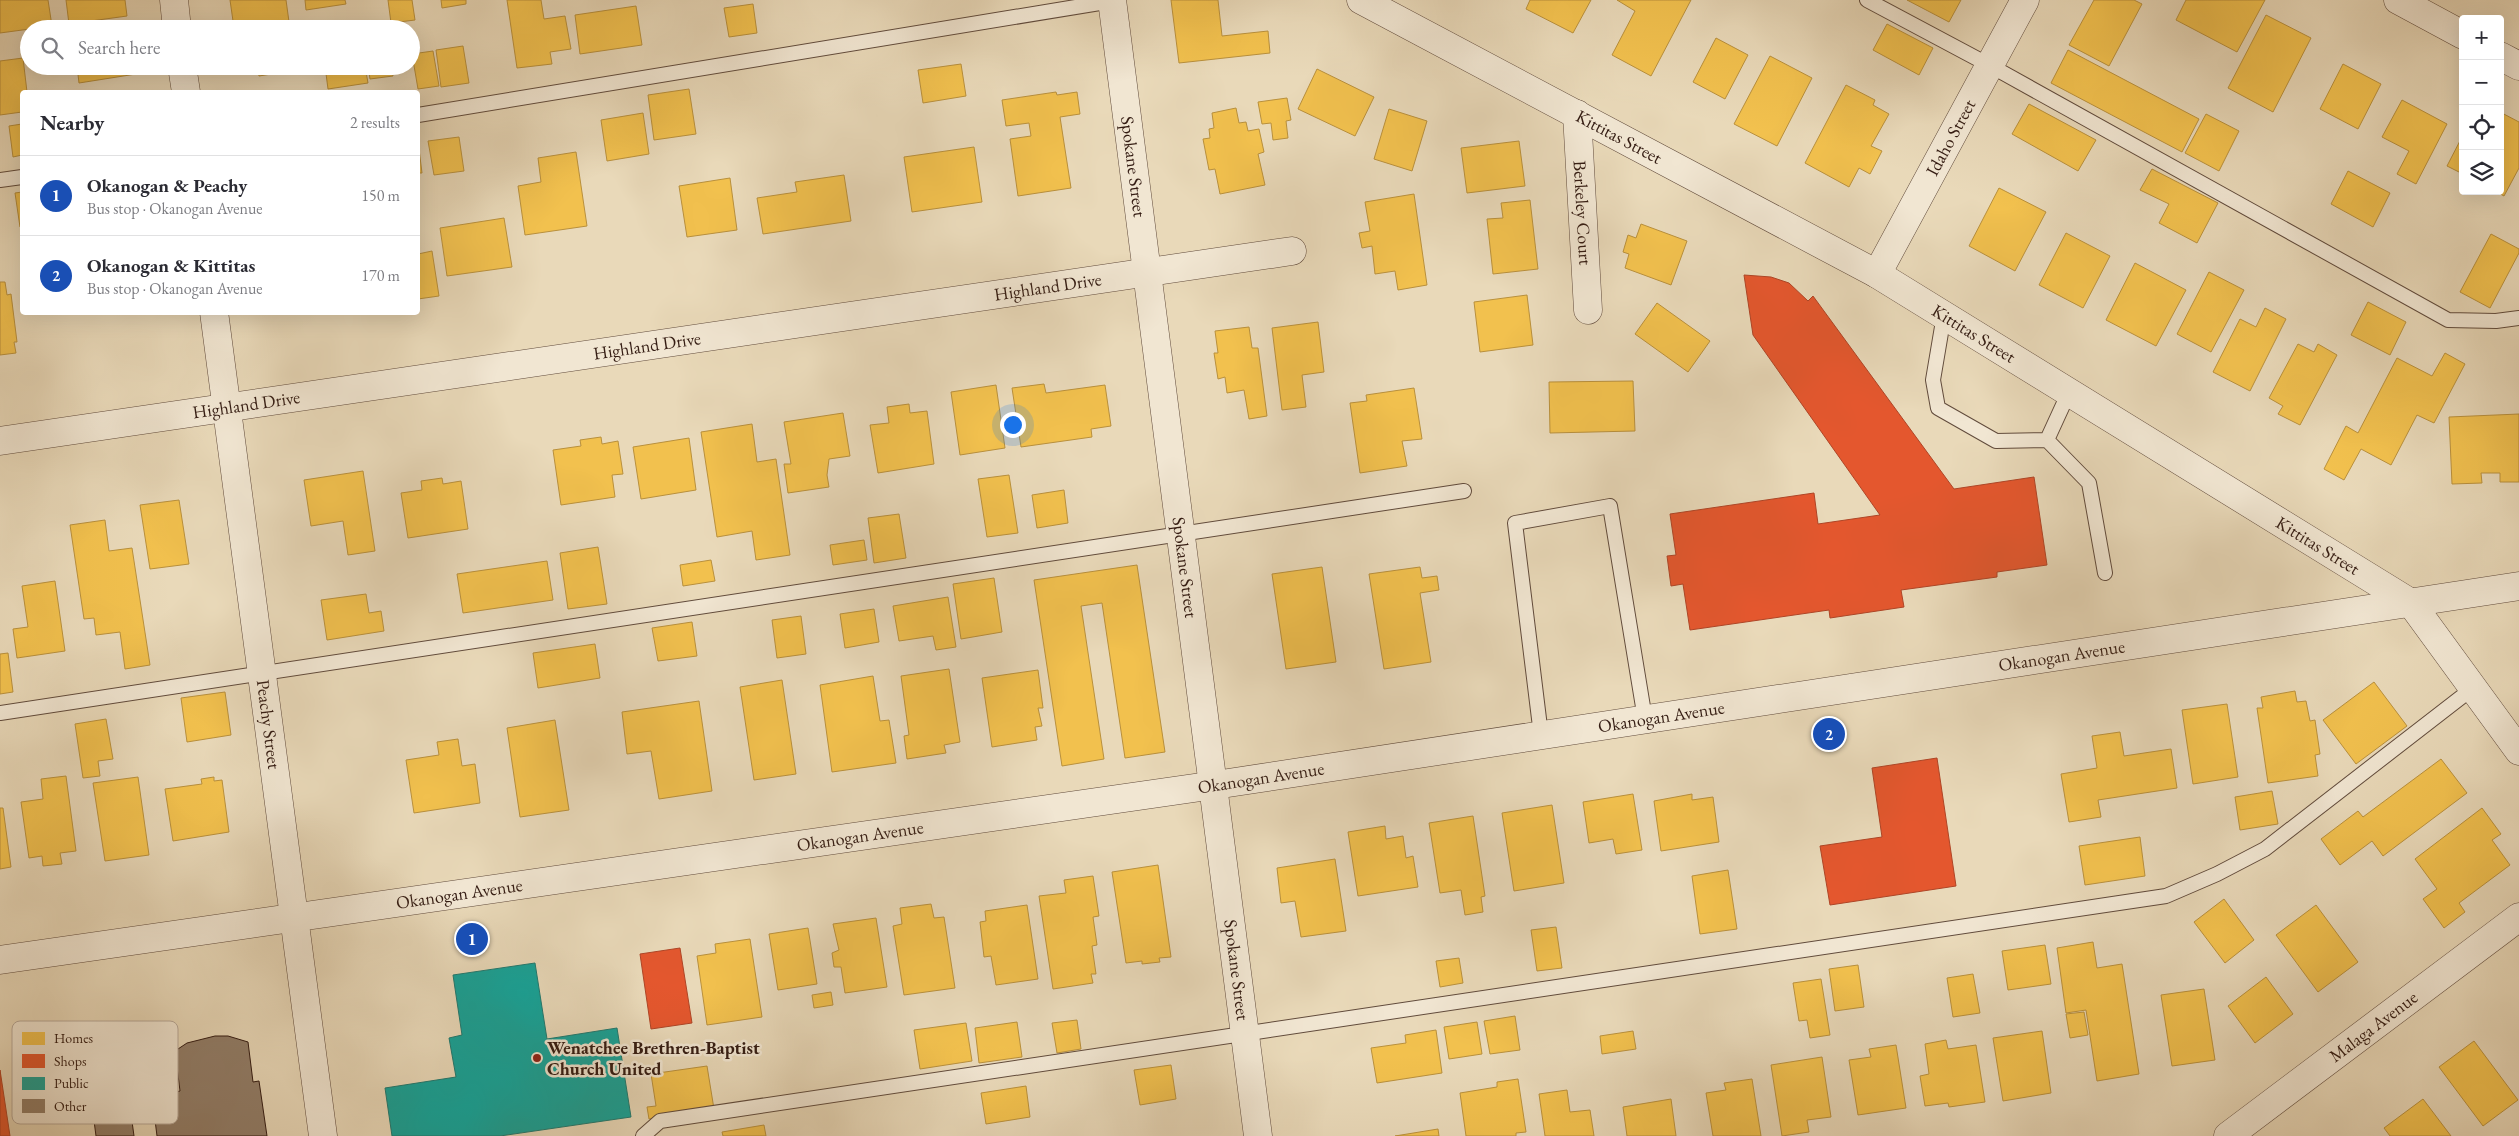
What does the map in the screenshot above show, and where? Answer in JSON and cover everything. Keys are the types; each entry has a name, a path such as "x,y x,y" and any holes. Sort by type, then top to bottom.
{"street":[{"path":"174,0 176,20"},
{"name":"Spokane Street","path":"1112,0 1215,784 1258,1136"},
{"name":"Kittitas Street","path":"1361,0 1877,274 2411,603 2519,751"},
{"name":"Idaho Street","path":"1877,274 2025,0"},
{"path":"2398,0 2459,33"},
{"path":"2504,58 2519,66"},
{"path":"183,75 186,90"},
{"name":"Berkeley Court","path":"1577,114 1588,310"},
{"name":"Highland Drive","path":"0,441 1292,251"},
{"name":"Peachy Street","path":"214,315 323,1136"},
{"name":"Okanogan Avenue","path":"0,960 1215,784 2519,586"},
{"name":"Malaga Avenue","path":"2228,1136 2519,917"}],"lane":[{"path":"420,115 1112,0"},
{"path":"1867,0 1990,65 2448,320 2496,322 2519,318"},
{"path":"0,180 20,177"},
{"path":"1944,315 1933,380 1938,408 1996,441 2047,440 2089,483 2105,574"},
{"path":"2047,440 2068,392"},
{"path":"0,713 1464,490"},
{"path":"1541,735 1516,523 1610,506 1645,719"},
{"path":"643,1136 660,1122 1245,1032 2166,896 2217,874 2265,849 2474,688"}],"building: Homes":[{"path":"0,0 48,0 51,20 20,20 20,30 0,33"},
{"path":"66,0 125,0 127,16 98,20 68,20"},
{"path":"230,0 286,0 289,20 233,20"},
{"path":"305,0 345,0 346,4 306,10"},
{"path":"388,0 412,0 415,20 391,20"},
{"path":"441,0 466,0 466,4 442,8"},
{"path":"507,0 541,0 544,19 565,16 571,49 550,52 552,64 517,68"},
{"path":"1171,0 1218,0 1222,36 1268,31 1270,53 1179,63"},
{"path":"1530,0 1591,0 1573,33 1526,9"},
{"path":"1617,0 1691,0 1651,76 1612,55 1635,11"},
{"path":"1907,0 1961,0 1949,22"},
{"path":"2094,0 2134,0 2142,4 2109,66 2069,45"},
{"path":"2186,0 2265,0 2237,52 2176,20"},
{"path":"753,4 757,33 729,37 724,8"},
{"path":"636,6 642,45 580,54 575,15"},
{"path":"2266,15 2311,38 2273,112 2228,88"},
{"path":"1887,24 1933,48 1919,75 1873,50"},
{"path":"1716,38 1748,55 1725,99 1693,82"},
{"path":"463,46 469,83 441,87 436,50"},
{"path":"2068,50 2199,119 2182,152 2051,83"},
{"path":"433,51 439,86 418,89 416,75 420,75 420,53"},
{"path":"1770,56 1812,78 1777,146 1734,124"},
{"path":"20,58 20,75 25,75 27,90 20,90 20,112 0,115 0,61"},
{"path":"961,64 966,96 923,103 918,70"},
{"path":"2343,64 2381,84 2358,129 2320,109"},
{"path":"1317,69 1374,97 1355,136 1298,109"},
{"path":"78,75 130,75 79,83"},
{"path":"326,75 367,75 368,83 328,89"},
{"path":"369,75 393,76 370,79"},
{"path":"1846,85 1875,100 1873,105 1889,114 1871,146 1882,151 1870,174 1859,168 1849,187 1805,163"},
{"path":"689,89 696,134 654,140 648,95"},
{"path":"1056,92 1057,95 1077,92 1080,114 1060,117 1071,188 1018,196 1010,139 1031,136 1029,123 1006,126 1002,100"},
{"path":"1287,98 1291,120 1286,121 1288,138 1273,140 1271,123 1262,124 1258,102"},
{"path":"2402,100 2447,124 2416,184 2397,174 2409,151 2382,137"},
{"path":"2029,104 2096,140 2078,171 2012,134"},
{"path":"1236,108 1239,123 1246,122 1248,131 1259,129 1264,152 1258,154 1265,185 1220,194 1215,169 1209,170 1203,139 1210,138 1209,129 1214,128 1212,113"},
{"path":"1389,109 1427,121 1412,171 1374,159"},
{"path":"643,113 649,154 607,161 601,120"},
{"path":"2206,114 2239,131 2219,171 2185,153"},
{"path":"2504,114 2519,122 2519,168 2504,196 2502,195 2504,195"},
{"path":"20,124 20,155 13,157 9,126"},
{"path":"459,137 464,171 434,175 428,141"},
{"path":"1519,141 1525,186 1467,193 1461,148"},
{"path":"2459,143 2459,172 2447,166"},
{"path":"974,147 982,202 912,212 904,157"},
{"path":"576,152 587,226 525,235 518,186 541,182 538,158"},
{"path":"420,157 422,173 420,173"},
{"path":"2152,169 2218,203 2197,243 2159,223 2169,204 2140,190"},
{"path":"2348,171 2390,193 2373,227 2331,204"},
{"path":"844,175 851,221 763,234 757,198 797,192 795,182"},
{"path":"730,178 737,230 687,237 679,186"},
{"path":"1999,188 2046,212 2015,271 1969,246"},
{"path":"20,192 20,227 15,193"},
{"path":"1414,194 1427,285 1398,290 1395,271 1375,274 1372,246 1362,248 1359,233 1370,231 1365,202"},
{"path":"1530,200 1538,269 1493,274 1487,219 1503,218 1501,203"},
{"path":"504,218 512,267 447,276 440,228"},
{"path":"1641,224 1687,241 1671,285 1625,268 1629,254 1623,252 1628,235 1636,238"},
{"path":"2066,233 2110,256 2083,308 2039,285"},
{"path":"2491,234 2519,249 2519,253 2490,308 2460,292"},
{"path":"432,251 439,296 420,299 420,254"},
{"path":"2135,263 2186,290 2156,346 2106,320"},
{"path":"2209,272 2244,290 2211,352 2177,334"},
{"path":"0,282 5,282 7,295 11,294 17,342 14,342 16,353 0,355"},
{"path":"1527,295 1533,345 1480,352 1474,302"},
{"path":"2368,302 2406,322 2390,355 2351,335"},
{"path":"1657,303 1710,341 1688,372 1635,334"},
{"path":"2265,308 2286,319 2250,391 2213,372 2240,319 2256,327"},
{"path":"1318,322 1324,372 1302,375 1306,407 1282,410 1272,328"},
{"path":"1249,327 1252,348 1258,348 1267,416 1249,419 1244,390 1227,393 1225,377 1218,379 1214,353 1218,353 1215,331"},
{"path":"2298,344 2314,352 2318,344 2337,355 2300,425 2278,414 2283,406 2269,398"},
{"path":"2445,353 2465,364 2434,423 2417,415 2391,465 2361,449 2344,480 2324,469 2346,426 2358,433 2397,358 2432,376"},
{"path":"1633,381 1635,431 1550,433 1549,382"},
{"path":"1044,384 1046,393 1105,385 1111,426 1091,429 1092,437 1021,447 1012,388"},
{"path":"996,385 1005,448 960,455 951,392"},
{"path":"1414,388 1422,439 1402,441 1407,466 1360,473 1350,403 1367,401 1366,395"},
{"path":"909,404 910,413 927,411 934,464 878,473 870,425 889,423 887,407"},
{"path":"843,413 850,456 829,459 827,475 829,487 788,493 784,464 791,464 784,422"},
{"path":"2519,414 2519,482 2500,482 2500,473 2481,473 2482,483 2452,484 2449,417"},
{"path":"752,424 757,462 776,459 790,555 756,560 752,531 717,537 701,432"},
{"path":"601,437 602,444 618,441 623,474 612,475 615,497 561,505 553,450 581,446 580,440"},
{"path":"689,438 696,490 641,499 633,447"},
{"path":"363,471 375,551 348,555 343,521 311,526 304,480"},
{"path":"1009,475 1018,533 987,537 978,479"},
{"path":"442,478 443,484 461,481 468,529 408,538 401,493 422,490 421,481"},
{"path":"1064,490 1068,523 1037,528 1032,495"},
{"path":"179,500 189,564 150,569 140,505"},
{"path":"899,514 906,558 874,563 868,518"},
{"path":"105,520 109,551 132,548 150,665 125,669 120,632 96,635 94,618 84,619 70,525"},
{"path":"864,540 867,560 833,565 830,545"},
{"path":"598,547 607,604 568,609 560,553"},
{"path":"711,560 715,581 683,586 680,565"},
{"path":"547,561 553,600 463,613 457,574"},
{"path":"1137,565 1165,752 1125,758 1102,603 1081,606 1104,759 1062,766 1034,580"},
{"path":"1322,567 1336,662 1286,669 1272,574"},
{"path":"1420,567 1422,578 1437,576 1439,590 1420,593 1431,662 1384,669 1369,574"},
{"path":"994,578 1002,632 961,639 953,584"},
{"path":"55,581 65,651 17,658 13,629 28,627 22,586"},
{"path":"366,594 369,613 381,611 384,631 327,640 321,600"},
{"path":"948,597 956,647 936,650 933,636 899,641 893,606"},
{"path":"874,609 879,642 845,648 840,614"},
{"path":"801,616 806,654 777,658 772,620"},
{"path":"692,622 697,656 658,661 652,628"},
{"path":"595,644 600,678 538,688 533,653"},
{"path":"8,653 13,692 0,694 0,654"},
{"path":"949,669 960,742 944,745 946,753 907,759 904,736 909,735 901,676"},
{"path":"1038,670 1043,708 1038,708 1042,726 1035,727 1037,740 992,747 982,678"},
{"path":"873,676 880,721 889,720 896,763 832,772 820,685"},
{"path":"782,680 796,774 754,780 740,687"},
{"path":"2374,682 2407,726 2356,764 2323,720"},
{"path":"2295,691 2297,702 2306,701 2310,721 2315,720 2320,754 2315,755 2318,776 2268,783 2257,708 2263,708 2261,697"},
{"path":"225,692 231,735 187,742 181,698"},
{"path":"699,701 712,791 659,799 651,751 627,754 622,712"},
{"path":"2227,704 2238,777 2193,784 2182,710"},
{"path":"106,719 113,759 98,761 100,776 83,778 75,724"},
{"path":"555,720 569,810 520,817 507,728"},
{"path":"2120,732 2124,756 2171,749 2177,788 2098,800 2101,817 2069,822 2061,774 2097,768 2092,736"},
{"path":"458,739 462,766 475,764 480,803 414,813 406,760 439,755 437,742"},
{"path":"2441,759 2467,793 2383,856 2372,841 2340,865 2321,839 2358,811 2363,817"},
{"path":"66,776 76,851 60,853 62,864 43,866 42,856 29,858 21,802 43,799 41,779"},
{"path":"138,777 149,855 105,861 93,783"},
{"path":"214,777 214,781 222,780 229,832 173,841 165,789 202,784 201,779"},
{"path":"2272,791 2278,824 2240,830 2235,797"},
{"path":"1633,794 1642,850 1616,854 1613,839 1589,843 1583,802"},
{"path":"1692,794 1692,800 1713,797 1719,842 1661,851 1654,801"},
{"path":"1552,805 1564,883 1514,891 1502,813"},
{"path":"0,808 3,808 11,867 0,869"},
{"path":"2482,808 2501,834 2492,840 2510,865 2459,903 2465,912 2444,928 2423,899 2437,889 2415,859"},
{"path":"1473,816 1485,896 1481,897 1483,912 1465,915 1461,890 1440,893 1429,823"},
{"path":"1385,826 1386,839 1403,836 1406,858 1413,856 1418,887 1358,896 1348,832"},
{"path":"2140,837 2145,876 2085,885 2079,846"},
{"path":"1335,859 1346,931 1301,937 1295,901 1281,903 1277,868"},
{"path":"1158,865 1171,957 1159,958 1160,962 1142,964 1142,961 1126,963 1112,872"},
{"path":"1728,870 1737,929 1700,934 1692,876"},
{"path":"1093,876 1099,916 1093,917 1097,945 1092,946 1096,974 1091,974 1093,983 1053,989 1039,896 1066,893 1064,880"},
{"path":"2224,899 2254,940 2225,963 2194,922"},
{"path":"931,904 934,918 944,917 955,988 904,995 893,926 902,924 900,908"},
{"path":"1027,905 1038,979 996,985 991,956 984,957 980,922 986,921 985,911"},
{"path":"2316,905 2358,962 2318,992 2276,935"},
{"path":"876,918 887,987 845,993 841,967 834,967 832,953 839,950 833,924"},
{"path":"1556,927 1562,968 1537,971 1531,930"},
{"path":"808,928 817,984 778,990 769,934"},
{"path":"750,939 762,1017 707,1025 697,956 716,953 715,944"},
{"path":"2093,942 2097,968 2122,964 2139,1074 2097,1081 2086,1010 2066,1013 2057,948"},
{"path":"2045,945 2051,984 2008,990 2002,951"},
{"path":"1459,958 1463,983 1440,987 1436,961"},
{"path":"1858,965 1864,1007 1835,1011 1829,969"},
{"path":"1973,974 1980,1013 1953,1017 1947,978"},
{"path":"2266,977 2293,1014 2255,1043 2228,1006"},
{"path":"1821,979 1830,1035 1810,1038 1807,1020 1799,1021 1793,983"},
{"path":"2204,989 2215,1060 2172,1066 2161,995"},
{"path":"831,992 833,1005 814,1008 812,995"},
{"path":"2084,1012 2088,1035 2070,1038 2066,1014"},
{"path":"1515,1016 1520,1050 1490,1054 1484,1021"},
{"path":"1077,1020 1081,1049 1057,1053 1052,1023"},
{"path":"1017,1022 1022,1057 979,1063 975,1028"},
{"path":"1477,1022 1482,1054 1449,1059 1444,1027"},
{"path":"966,1023 972,1061 920,1069 914,1030"},
{"path":"1436,1030 1442,1073 1377,1083 1371,1048 1406,1043 1405,1035"},
{"path":"1633,1031 1636,1049 1602,1054 1600,1036"},
{"path":"2042,1031 2051,1093 2003,1101 1993,1038"},
{"path":"1946,1040 1948,1049 1976,1045 1985,1102 1949,1107 1948,1103 1925,1106 1920,1076 1929,1074 1925,1044"},
{"path":"2474,1041 2518,1100 2483,1126 2439,1067"},
{"path":"1896,1045 1906,1108 1858,1115 1849,1060 1871,1057 1869,1049"},
{"path":"1822,1057 1831,1117 1807,1120 1809,1132 1782,1136 1771,1065"},
{"path":"1171,1065 1176,1099 1140,1105 1134,1070"},
{"path":"707,1066 714,1109 649,1119 647,1107 656,1106 651,1074"},
{"path":"1518,1079 1526,1132 1516,1133 1516,1136 1466,1136 1460,1093 1497,1087 1497,1082"},
{"path":"1752,1079 1761,1136 1713,1136 1706,1093 1726,1090 1724,1083"},
{"path":"1026,1086 1030,1117 986,1124 981,1093"},
{"path":"1567,1090 1570,1112 1590,1110 1594,1136 1545,1136 1539,1094"},
{"path":"1671,1099 1676,1136 1627,1136 1623,1107"},
{"path":"2423,1099 2451,1136 2390,1136 2384,1128"},
{"path":"764,1125 766,1136 723,1136 722,1132"},
{"path":"1438,1129 1439,1136 1395,1136"}],"building: Shops":[{"path":"1744,275 1771,277 1789,283 1808,301 1813,296 1954,489 2034,477 2047,565 1997,572 1997,577 1901,590 1904,607 1830,618 1829,610 1690,630 1683,584 1671,586 1667,556 1676,555 1670,514 1814,493 1818,524 1880,515 1753,335"},
{"path":"1937,758 1956,886 1830,905 1820,846 1882,837 1872,768"},
{"path":"680,948 692,1023 651,1029 640,954"},
{"path":"0,1070 10,1136 0,1136"}],"building: Public":[{"name":"Wenatchee Brethren-Baptist Church United","path":"535,963 547,1039 617,1028 631,1117 500,1136 392,1136 385,1088 456,1077 449,1038 462,1035 453,975"}],"building: Other":[{"path":"215,1036 228,1036 248,1042 253,1082 259,1081 267,1136 157,1136 156,1124 178,1124 178,1091 180,1091 178,1049 187,1043"},
{"path":"94,1124 132,1124 134,1136 96,1136"}],"place":[{"name":"Okanogan & Kittitas","path":"1829,734"},
{"name":"Okanogan & Peachy","path":"472,939"},
{"name":"Wenatchee Brethren-Baptist Church United","path":"537,1058"}]}
